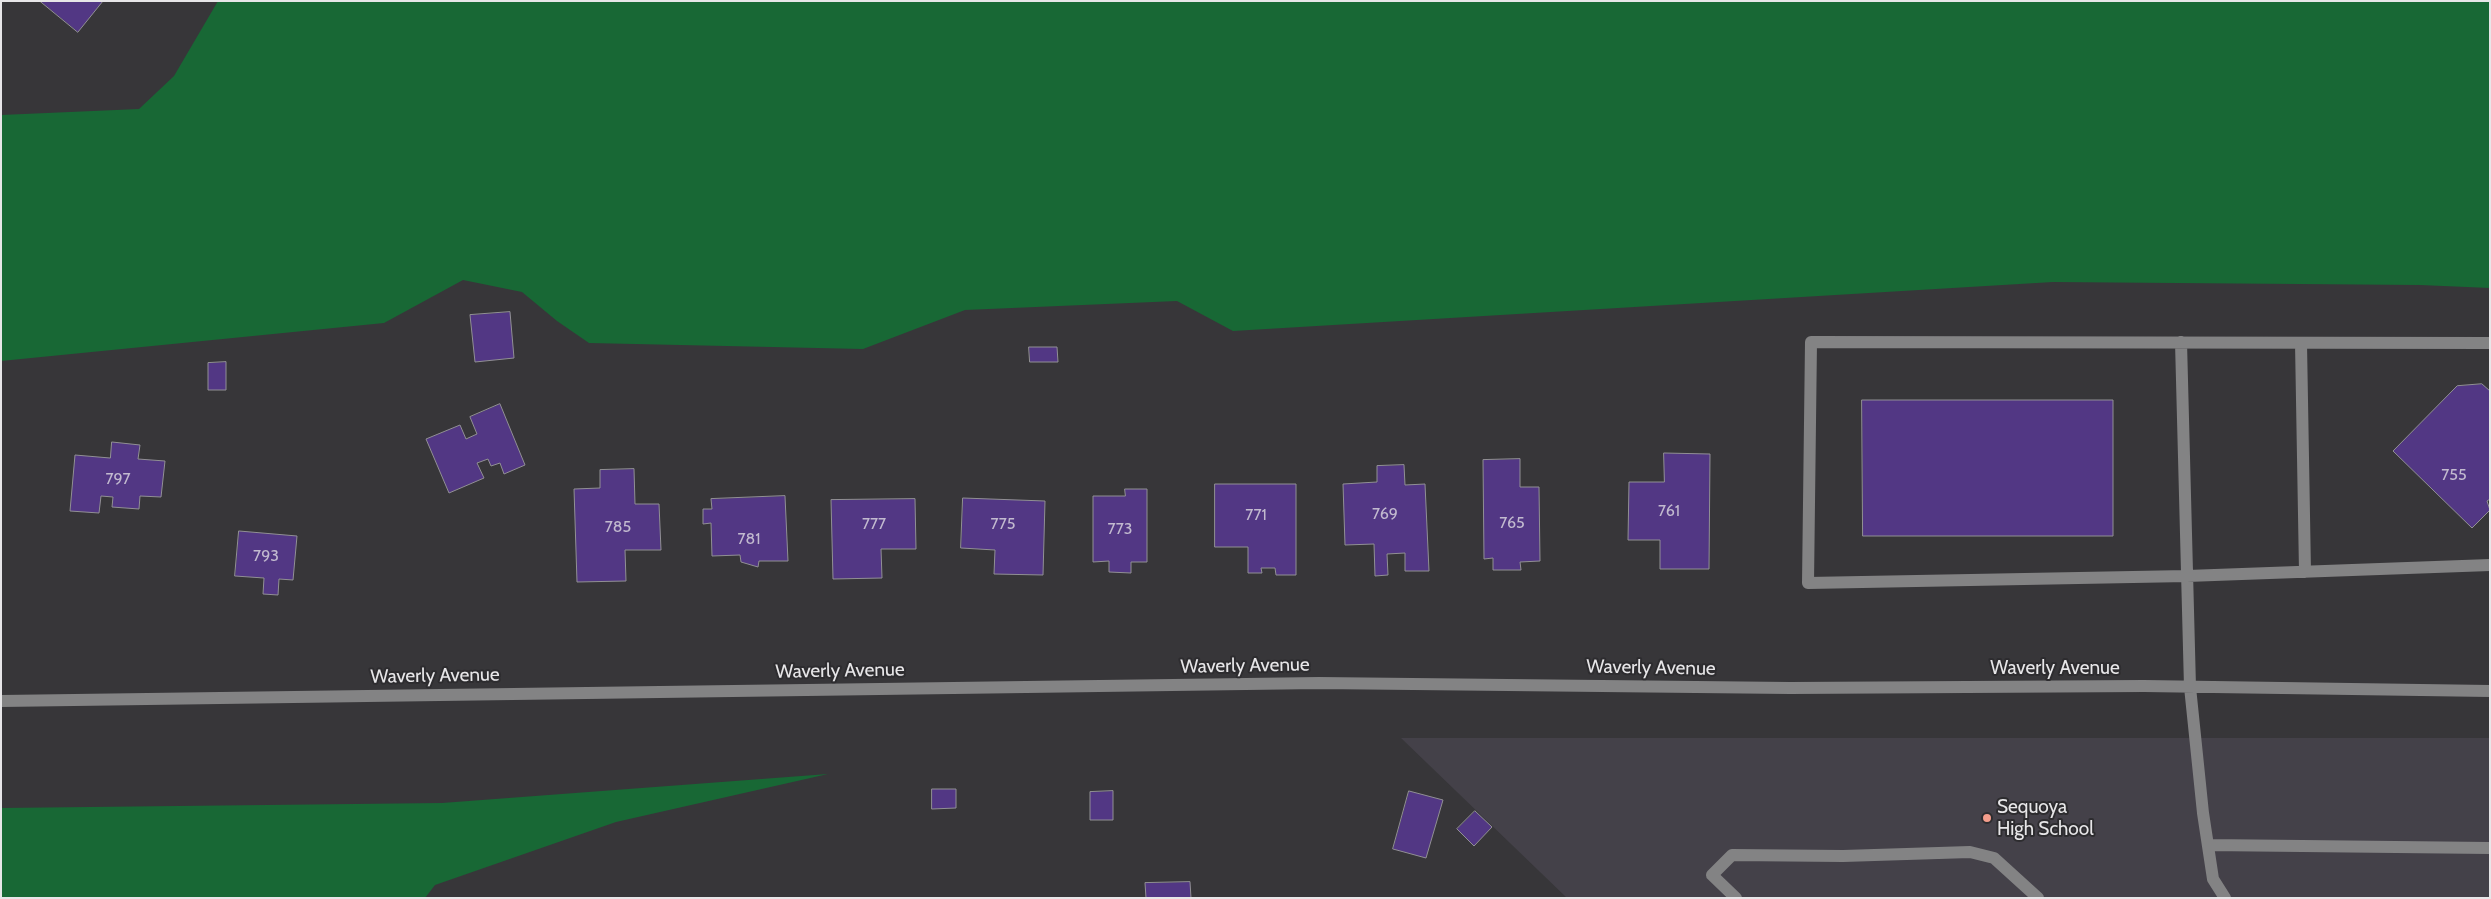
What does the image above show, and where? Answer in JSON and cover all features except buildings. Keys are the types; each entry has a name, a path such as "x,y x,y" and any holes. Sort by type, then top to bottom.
{"street":[{"path":"2490,343 1810,342 1808,583 2187,576 2490,565"},
{"path":"2181,342 2190,687 2208,845 2214,879 2225,898"},
{"path":"2302,343 2305,572"},
{"name":"Waverly Avenue","path":"1,701 1319,684 1790,688 2190,687 2490,691"},
{"path":"2208,845 2490,848"},
{"path":"1736,898 1712,875 1732,855 1843,856 1970,852 1994,858 2038,898"}],"shaded area":[{"name":"Sequoya High School","path":"1401,738 2490,738 2490,898 1567,898"}],"green space":[{"path":"218,1 2490,1 2490,288 2420,285 2053,282 1233,331 1177,301 965,310 863,349 589,343 557,321 522,292 463,280 384,323 1,361 1,115 139,109 174,76"},
{"path":"828,774 616,822 435,885 425,898 1,898 1,808 442,803"}],"place":[{"name":"Sequoya High School","path":"1987,818"}]}
